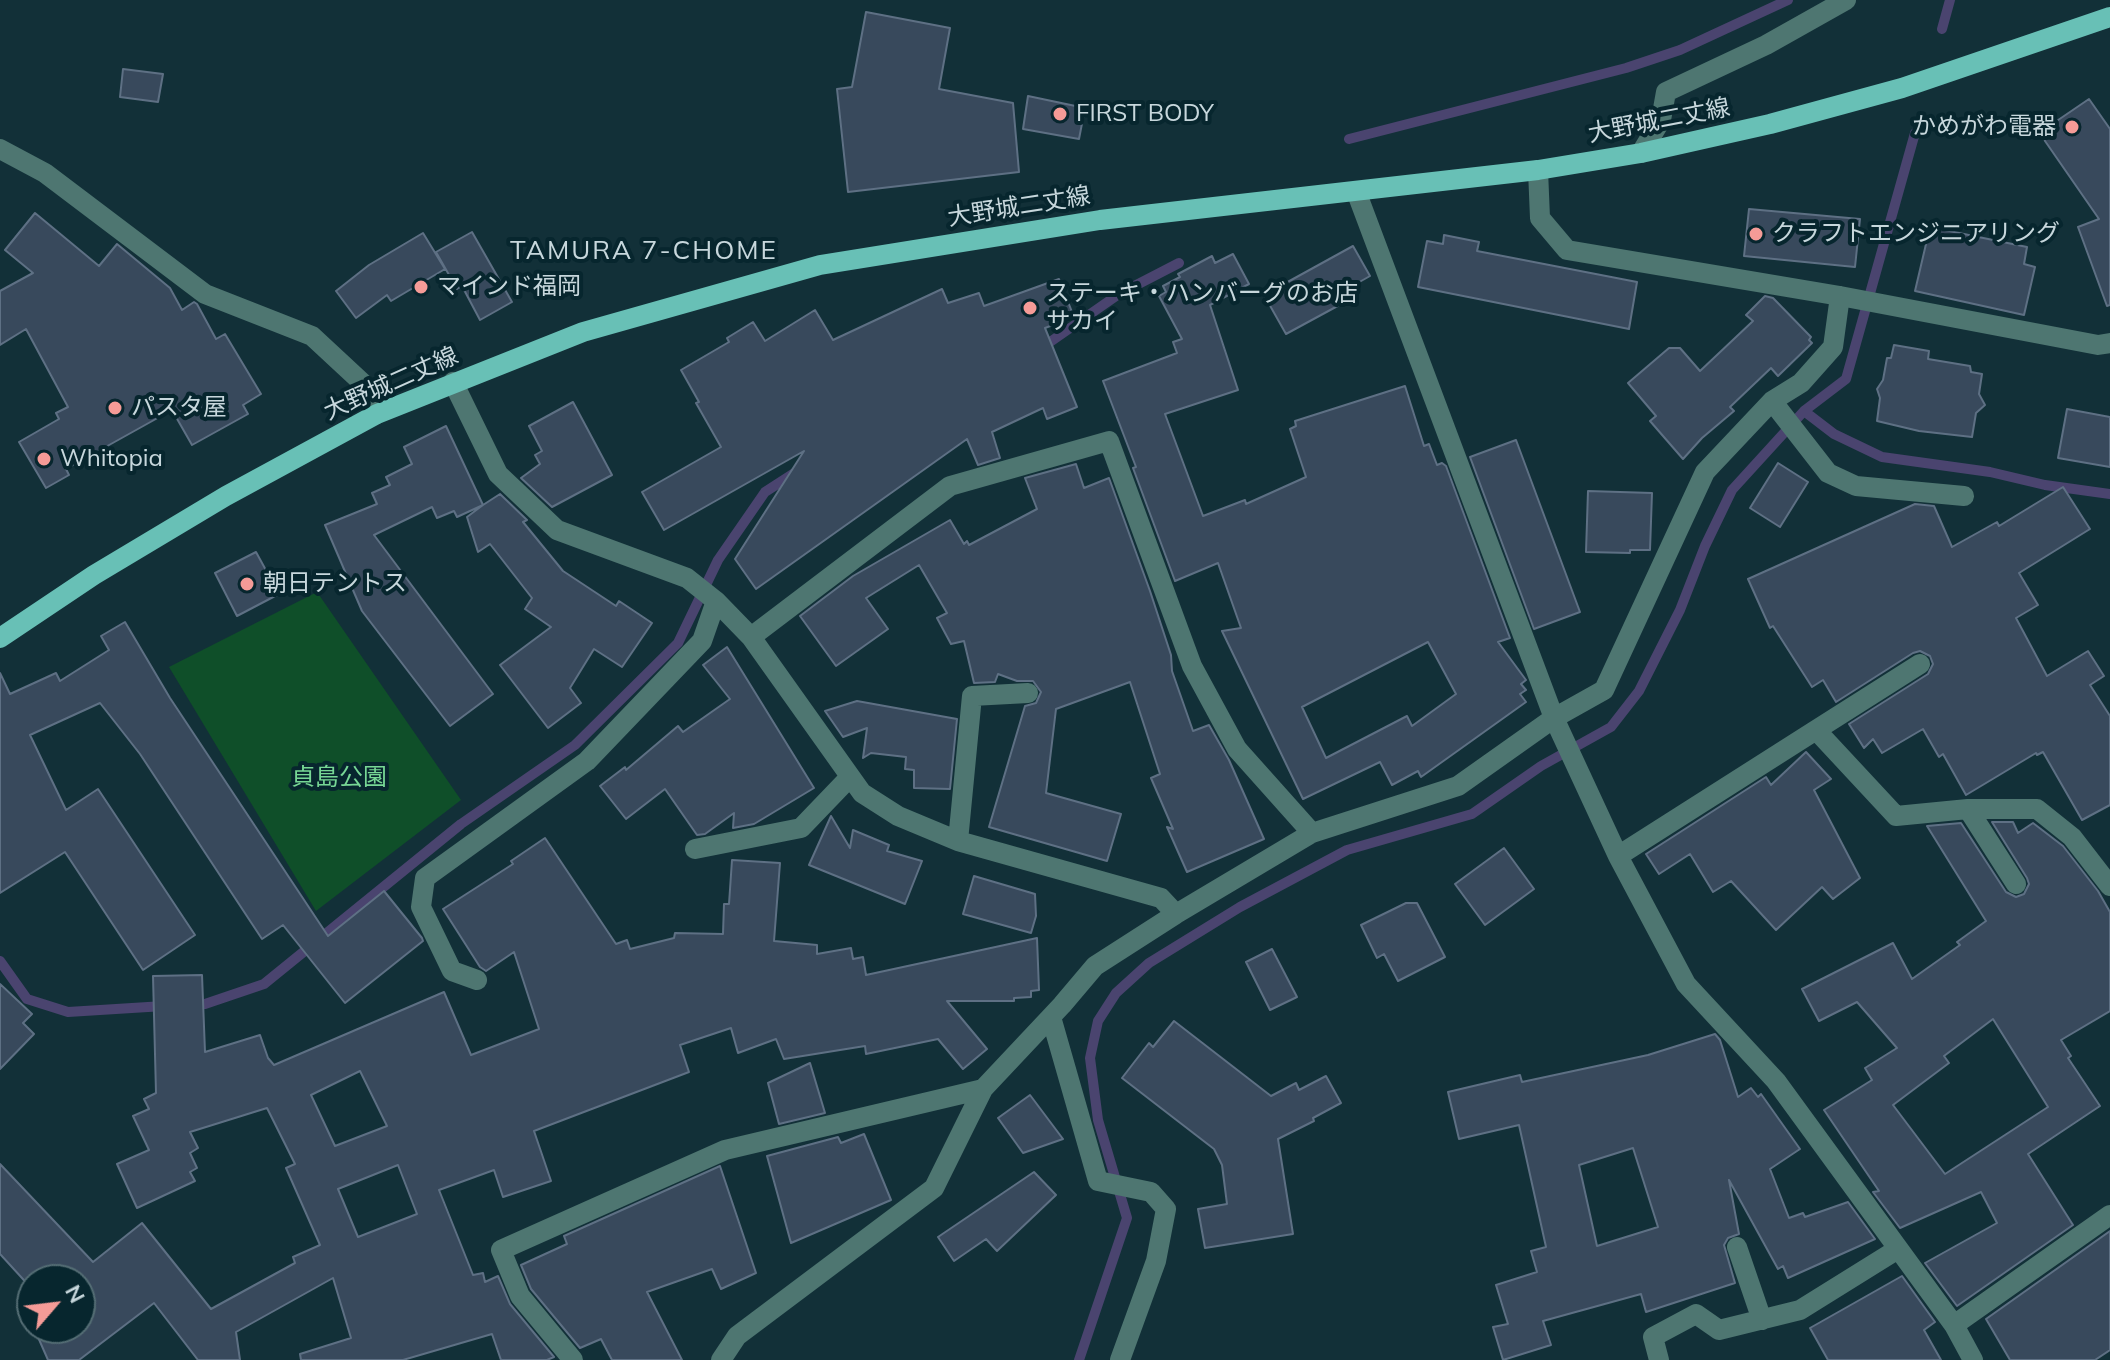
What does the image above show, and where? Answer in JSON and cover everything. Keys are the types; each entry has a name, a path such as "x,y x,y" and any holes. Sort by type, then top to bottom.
{"main road":[{"name":"大野城二丈線","path":"0,638 94,575 226,496 377,414 583,332 820,265 1100,220 1538,170 1641,153 1770,124 1902,88 2110,17"}],"street":[{"path":"1641,153 1661,120 1666,92 1766,45 1846,0"},
{"path":"0,149 45,173 205,294 312,336 368,388 377,414"},
{"path":"1538,170 1540,218 1567,250 1840,296 2098,345 2110,343"},
{"path":"1356,191 1556,724 1618,856 1686,984 1776,1081 1954,1325 1973,1360"},
{"path":"721,1360 737,1336 934,1188 983,1089 1095,966 1312,833 1458,786 1604,690 1705,472 1772,401 1801,383 1833,347 1840,296"},
{"path":"453,382 498,474 557,530 687,578 716,601 751,637 862,793 898,816 958,841 1161,898 1176,914"},
{"path":"1772,401 1828,473 1856,486 1964,496"},
{"path":"751,637 950,486 1109,441 1192,666 1237,749 1312,833"},
{"path":"477,980 452,971 421,907 425,878 587,761 702,641 716,601"},
{"path":"1618,856 1920,664"},
{"path":"958,841 972,696 1028,693"},
{"path":"1816,730 1896,816 1968,809 2037,809 2072,837 2110,886"},
{"path":"695,849 801,828 849,778"},
{"path":"1968,809 2016,884"},
{"path":"1051,1017 1098,1181 1151,1192 1166,1209 1156,1261 1120,1360"},
{"path":"573,1360 520,1296 501,1250 725,1150 983,1089"},
{"path":"1954,1325 2110,1215"},
{"path":"1737,1247 1762,1320"},
{"path":"1659,1360 1653,1337 1696,1314 1719,1330 1800,1310 1898,1249"}],"green space":[{"name":"貞島公園","path":"317,592 461,800 316,911 169,667"}],"building":[{"path":"866,12 950,28 939,89 1013,103 1019,172 848,192 837,89 852,87"},
{"path":"123,69 163,74 158,102 120,97"},
{"name":"FIRST BODY","path":"1028,96 1085,108 1079,139 1023,129"},
{"path":"2089,99 2110,129 2110,305 2107,306 2078,227 2099,219 2045,141 2042,131"},
{"path":"1749,209 1860,219 1855,267 1744,256"},
{"path":"35,213 99,266 117,244 170,288 182,310 194,302 197,304 216,339 225,334 261,394 243,405 248,414 192,445 172,410 66,469 69,475 46,488 19,442 59,419 56,413 68,407 26,329 0,345 0,291 33,273 5,250"},
{"path":"1930,227 2027,247 2024,264 2035,267 2024,315 1915,291"},
{"path":"472,232 512,302 480,320 462,286 457,289 436,252"},
{"path":"423,233 445,269 391,301 387,295 356,318 336,291 369,265"},
{"path":"1444,235 1479,242 1477,251 1637,282 1629,329 1418,287 1427,241 1443,244"},
{"path":"1353,246 1370,276 1340,293 1345,302 1286,334 1264,295"},
{"path":"1233,254 1249,284 1210,305 1238,390 1165,414 1203,516 1245,500 1246,504 1306,477 1290,429 1296,426 1295,421 1405,386 1424,446 1429,444 1437,465 1442,463 1446,466 1510,638 1498,642 1526,680 1521,684 1526,690 1520,694 1526,702 1421,777 1418,771 1392,785 1380,762 1303,799 1222,631 1241,628 1218,563 1175,581 1103,381 1177,353 1173,342 1182,339 1159,296 1166,292 1163,286 1180,277 1178,274 1212,256 1215,263","holes":["1428,642 1456,694 1412,726 1407,716 1326,758 1302,707"]},
{"path":"1059,279 1074,317 1045,328 1077,407 1047,419 1043,408 992,432 1000,458 978,465 967,439 756,589 735,559 804,451 664,530 642,492 721,447 681,370 729,342 727,338 753,322 765,341 815,310 833,340 942,289 948,303 979,293 984,306"},
{"path":"1765,296 1773,298 1811,337 1809,340 1812,343 1778,376 1771,368 1730,407 1734,411 1683,459 1650,421 1656,416 1628,383 1669,348 1680,348 1700,371 1753,321 1746,315"},
{"path":"1894,345 1929,351 1928,359 1970,366 1971,372 1982,374 1979,394 1985,405 1976,413 1972,437 1919,431 1877,421 1880,398 1877,389"},
{"path":"573,402 612,475 552,507 521,478 540,464 535,455 542,451 529,426"},
{"path":"2067,409 2110,417 2110,467 2058,458"},
{"path":"446,426 483,505 457,517 454,511 437,518 432,507 374,535 493,694 450,726 362,611 325,525 377,504 372,493 390,485 386,477 412,464 404,447"},
{"path":"1516,440 1580,612 1534,629 1470,457"},
{"path":"1778,463 1808,482 1780,527 1750,508"},
{"path":"1076,464 1084,488 1109,478 1150,591 1171,655 1172,671 1193,731 1209,725 1229,760 1264,839 1187,872 1167,827 1173,829 1151,778 1160,774 1130,682 1056,709 1046,793 1121,814 1107,861 989,827 1025,706 1036,703 1041,692 1033,681 1017,681 998,674 995,682 974,683 964,641 951,644 937,618 947,613 919,565 866,598 888,629 836,666 800,616 853,576 950,520 964,544 967,541 969,545 1037,509 1025,478"},
{"path":"2063,487 2090,529 2019,573 2038,605 2016,618 2047,676 2088,651 2104,676 2090,685 2110,716 2110,805 2082,820 2043,752 2036,753 1966,795 1943,754 1939,757 1923,729 1882,753 1873,739 1864,748 1849,724 1928,674 1933,664 1930,656 1920,651 1913,653 1836,702 1823,680 1812,687 1773,626 1770,628 1748,579 1915,504 1934,506 1952,547 1997,522 1999,526"},
{"path":"1588,491 1652,493 1650,550 1586,552"},
{"path":"500,494 527,520 523,522 563,571 616,606 619,601 652,623 622,667 594,649 570,688 581,703 548,728 500,665 551,627 525,609 532,598 490,544 478,552 467,517"},
{"name":"朝日テントス","path":"256,552 279,594 237,616 215,573"},
{"path":"125,622 170,698 328,936 384,891 422,938 423,941 345,1003 283,925 262,939 140,754 100,703 30,735 66,810 98,789 195,935 143,970 65,852 0,893 0,673 10,694 56,673 60,681 109,650 101,636"},
{"path":"727,647 814,788 754,824 733,828 734,813 705,834 697,835 665,789 626,819 600,786 625,767 626,770 678,726 683,732 730,699 703,665"},
{"path":"857,701 957,719 950,789 914,788 914,770 905,769 906,757 871,753 863,758 867,728 843,737 825,711"},
{"path":"1806,752 1831,779 1814,790 1860,878 1833,899 1822,887 1776,930 1731,881 1713,892 1690,854 1659,874 1646,854 1766,777 1771,785"},
{"path":"831,816 850,848 853,830 889,845 887,851 922,861 905,904 809,865"},
{"path":"1992,822 2013,822 2018,833 2033,823 2063,846 2098,891 2110,912 2110,1011 2061,1040 2071,1056 2068,1058 2100,1106 2028,1154 2073,1225 1957,1306 1925,1263 1997,1223 1981,1192 1900,1228 1873,1192 1879,1191 1824,1110 1872,1080 1865,1068 1897,1048 1857,1002 1819,1021 1802,989 1893,943 1912,979 1960,945 1957,942 1986,921 1927,826 1961,823 2006,892 2016,897 2024,894 2029,884","holes":["1993,1019 2048,1107 1945,1174 1893,1105 1949,1063 1944,1056"]},
{"path":"545,838 616,944 627,940 630,949 674,938 675,933 723,934 724,904 729,904 732,860 780,863 774,941 817,945 817,954 851,948 853,959 863,957 866,975 1037,938 1039,990 1031,991 1031,997 1014,998 1014,1001 947,1001 987,1049 963,1069 938,1039 866,1054 865,1046 784,1059 776,1039 738,1053 731,1028 680,1045 689,1072 534,1131 551,1181 503,1197 494,1170 439,1190 473,1275 483,1273 485,1282 498,1276 510,1304 554,1357 547,1360 501,1360 492,1334 403,1360 301,1360 300,1354 351,1338 333,1278 236,1332 240,1360 198,1360 154,1303 79,1360 48,1360 41,1344 96,1344 96,1264 16,1264 16,1272 0,1254 0,1164 93,1262 142,1223 211,1309 295,1263 293,1257 320,1245 286,1168 295,1164 267,1108 190,1132 198,1148 190,1153 197,1168 190,1172 195,1181 137,1208 117,1164 149,1150 133,1116 149,1109 144,1099 156,1093 153,976 202,975 205,1052 260,1035 268,1058 274,1065 444,992 471,1055 539,1029 514,952 486,971 480,967 443,909 513,864 511,861","holes":["360,1071 387,1126 335,1146 311,1095","398,1165 417,1214 358,1237 338,1189"]},
{"path":"1504,848 1534,889 1485,925 1455,884"},
{"path":"974,876 1035,894 1036,916 1031,933 963,914"},
{"path":"1406,903 1417,903 1445,957 1398,981 1384,954 1377,958 1361,925"},
{"path":"1272,949 1297,997 1270,1010 1246,962"},
{"path":"0,984 32,1014 23,1023 34,1034 0,1069"},
{"path":"1174,1021 1271,1096 1296,1083 1299,1090 1326,1076 1341,1103 1278,1139 1293,1234 1205,1248 1198,1209 1227,1204 1222,1165 1214,1149 1122,1078 1149,1043 1153,1047"},
{"path":"1715,1034 1720,1040 1738,1097 1751,1088 1758,1097 1761,1094 1800,1149 1770,1169 1789,1218 1803,1213 1805,1217 1848,1202 1875,1239 1788,1278 1783,1266 1778,1269 1729,1180 1739,1234 1728,1238 1724,1245 1735,1283 1646,1312 1641,1294 1543,1321 1551,1345 1503,1360 1493,1327 1508,1324 1496,1285 1537,1272 1531,1251 1546,1247 1519,1125 1459,1139 1448,1092 1520,1075 1522,1082 1648,1055","holes":["1633,1148 1658,1227 1597,1246 1579,1165"]},
{"path":"810,1063 825,1113 779,1124 768,1083"},
{"path":"1030,1095 1063,1139 1023,1153 998,1118"},
{"path":"864,1134 891,1200 791,1243 767,1156 838,1137 841,1143"},
{"path":"720,1166 756,1273 721,1289 712,1269 647,1292 682,1360 612,1360 601,1339 580,1348 531,1289 521,1265 567,1244 564,1236"},
{"path":"1034,1172 1056,1195 997,1251 986,1239 954,1261 938,1237"},
{"path":"2110,1231 2110,1350 2095,1360 2010,1360 1986,1319"},
{"path":"1902,1276 1935,1322 1924,1330 1941,1360 1828,1360 1810,1328"}],"waterway":[{"path":"1349,139 1626,68 1680,50 1788,0"},
{"path":"1942,29 1950,0"},
{"path":"1079,1360 1127,1218 1098,1120 1090,1058 1098,1021 1116,993 1149,963 1240,907 1347,850 1472,814 1541,766 1611,727 1639,691 1680,610 1705,546 1732,490 1804,411 1846,379 1915,133"},
{"path":"1040,349 1119,294 1179,263"},
{"path":"1804,411 1834,434 1882,457 1990,472 2045,485 2110,494"},
{"path":"192,1005 205,1004 264,984 461,824 575,745 678,643 718,560 765,492 796,472"},
{"path":"0,961 27,999 68,1012 164,1006"}],"place":[{"name":"FIRST BODY","path":"1060,114"},
{"name":"かめがわ電器","path":"2072,127"},
{"name":"クラフトエンジニアリング","path":"1756,234"},
{"name":"マインド福岡","path":"421,287"},
{"name":"ステーキ・ハンバーグのお店 サカイ","path":"1030,308"},
{"name":"パスタ屋","path":"115,408"},
{"name":"Whitopia","path":"44,459"},
{"name":"朝日テントス","path":"247,584"}],"district":[{"name":"TAMURA 7-CHOME","path":"644,251"}]}
